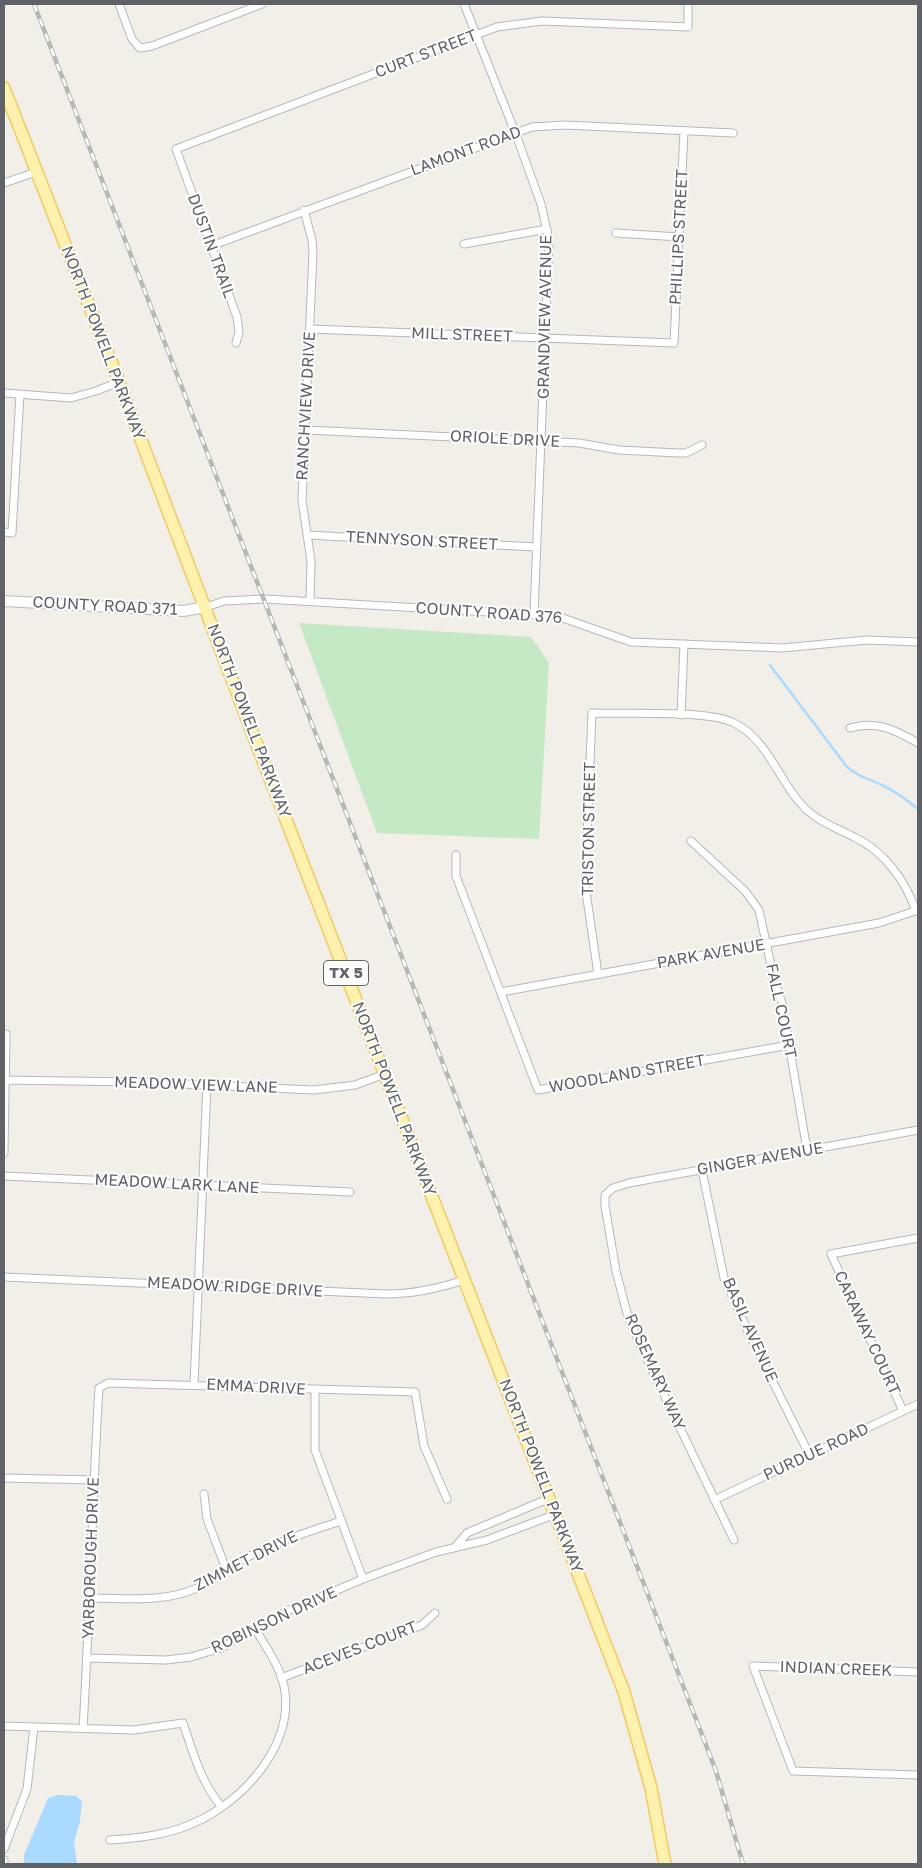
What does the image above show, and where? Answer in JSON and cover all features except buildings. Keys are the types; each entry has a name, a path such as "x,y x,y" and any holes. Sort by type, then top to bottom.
{"main road":[{"name":"NORTH POWELL PARKWAY","path":"4,88 120,382 252,732 624,1692 651,1788 665,1864"}],"street":[{"path":"118,4 132,39 140,48 152,46 262,4"},
{"name":"GRANDVIEW AVENUE","path":"464,4 515,132 547,229 549,251 534,614"},
{"name":"CURT STREET","path":"176,149 476,34 517,23 542,21 688,27 688,4"},
{"name":"LAMONT ROAD","path":"211,246 532,127 552,125 733,133"},
{"name":"PHILLIPS STREET","path":"674,343 684,131"},
{"name":"DUSTIN TRAIL","path":"176,149 237,317 239,332 236,343"},
{"path":"4,183 36,172"},
{"name":"RANCHVIEW DRIVE","path":"304,210 312,240 302,500 311,561 310,601"},
{"path":"464,244 547,229"},
{"path":"616,233 679,237"},
{"name":"MILL STREET","path":"310,329 674,343"},
{"path":"4,393 71,398 96,392 120,382"},
{"path":"4,532 12,533 20,394"},
{"name":"ORIOLE DRIVE","path":"306,430 579,443 619,450 678,453 686,452 702,445"},
{"name":"TENNYSON STREET","path":"307,535 536,546"},
{"name":"COUNTY ROAD 376","path":"206,607 224,600 310,601 534,614 557,616 631,642 782,648 868,640 918,642"},
{"name":"COUNTY ROAD 371","path":"4,601 183,610 206,607"},
{"path":"684,644 681,715 720,718 744,729 764,750 808,812 856,838 880,854 901,879 917,910"},
{"name":"TRISTON STREET","path":"598,974 585,885 592,713 681,715"},
{"path":"850,728 869,724 884,727 918,743"},
{"name":"FALL COURT","path":"690,841 754,901 759,910 774,979 782,1003 807,1150"},
{"path":"456,855 456,876 501,992"},
{"name":"PARK AVENUE","path":"501,992 879,923 917,910"},
{"name":"WOODLAND STREET","path":"501,992 538,1090 790,1045"},
{"path":"4,1153 6,1034"},
{"name":"MEADOW VIEW LANE","path":"5,1080 328,1090 355,1085 385,1074"},
{"path":"194,1384 207,1085"},
{"name":"GINGER AVENUE","path":"605,1195 613,1188 629,1183 918,1130"},
{"name":"BASIL AVENUE","path":"702,1170 724,1278 743,1323 809,1454"},
{"name":"MEADOW LARK LANE","path":"4,1176 350,1192"},
{"name":"ROSEMARY WAY","path":"605,1195 604,1200 616,1271 627,1313 734,1540"},
{"name":"CARAWAY COURT","path":"903,1412 830,1254 918,1238"},
{"name":"MEADOW RIDGE DRIVE","path":"4,1277 404,1294 434,1290 464,1280"},
{"name":"EMMA DRIVE","path":"99,1388 108,1383 194,1384 315,1390 415,1392 424,1446 447,1499"},
{"name":"YARBOROUGH DRIVE","path":"83,1728 91,1598 93,1480 99,1388"},
{"path":"315,1390 315,1450 363,1579"},
{"name":"PURDUE ROAD","path":"714,1500 918,1404"},
{"path":"4,1478 93,1480"},
{"path":"204,1494 207,1519 226,1569"},
{"name":"ROBINSON DRIVE","path":"455,1547 467,1532 550,1498"},
{"name":"ROBINSON DRIVE","path":"88,1658 166,1660 191,1657 221,1648 287,1611 363,1579 455,1547 487,1540 556,1514"},
{"name":"ZIMMET DRIVE","path":"91,1598 150,1599 197,1588 226,1569 301,1532 341,1521"},
{"name":"ACEVES COURT","path":"281,1678 422,1626 435,1613"},
{"path":"110,1840 164,1833 194,1823 222,1806 253,1779 270,1756 279,1737 285,1706 281,1678 256,1630"},
{"name":"INDIAN CREEK","path":"918,1672 753,1666 793,1771 918,1775"},
{"path":"4,1726 134,1730 183,1723 211,1794 222,1806"},
{"path":"4,1849 27,1789 34,1727"}],"green space":[{"path":"299,623 531,637 549,663 539,839 377,833"}],"water":[{"path":"58,1795 76,1796 82,1801 80,1821 74,1842 77,1864 24,1864 24,1855 48,1798"}],"waterway":[{"path":"770,665 847,767 860,776 892,790 918,809"}],"railway":[{"path":"34,4 716,1771 743,1864"}]}
